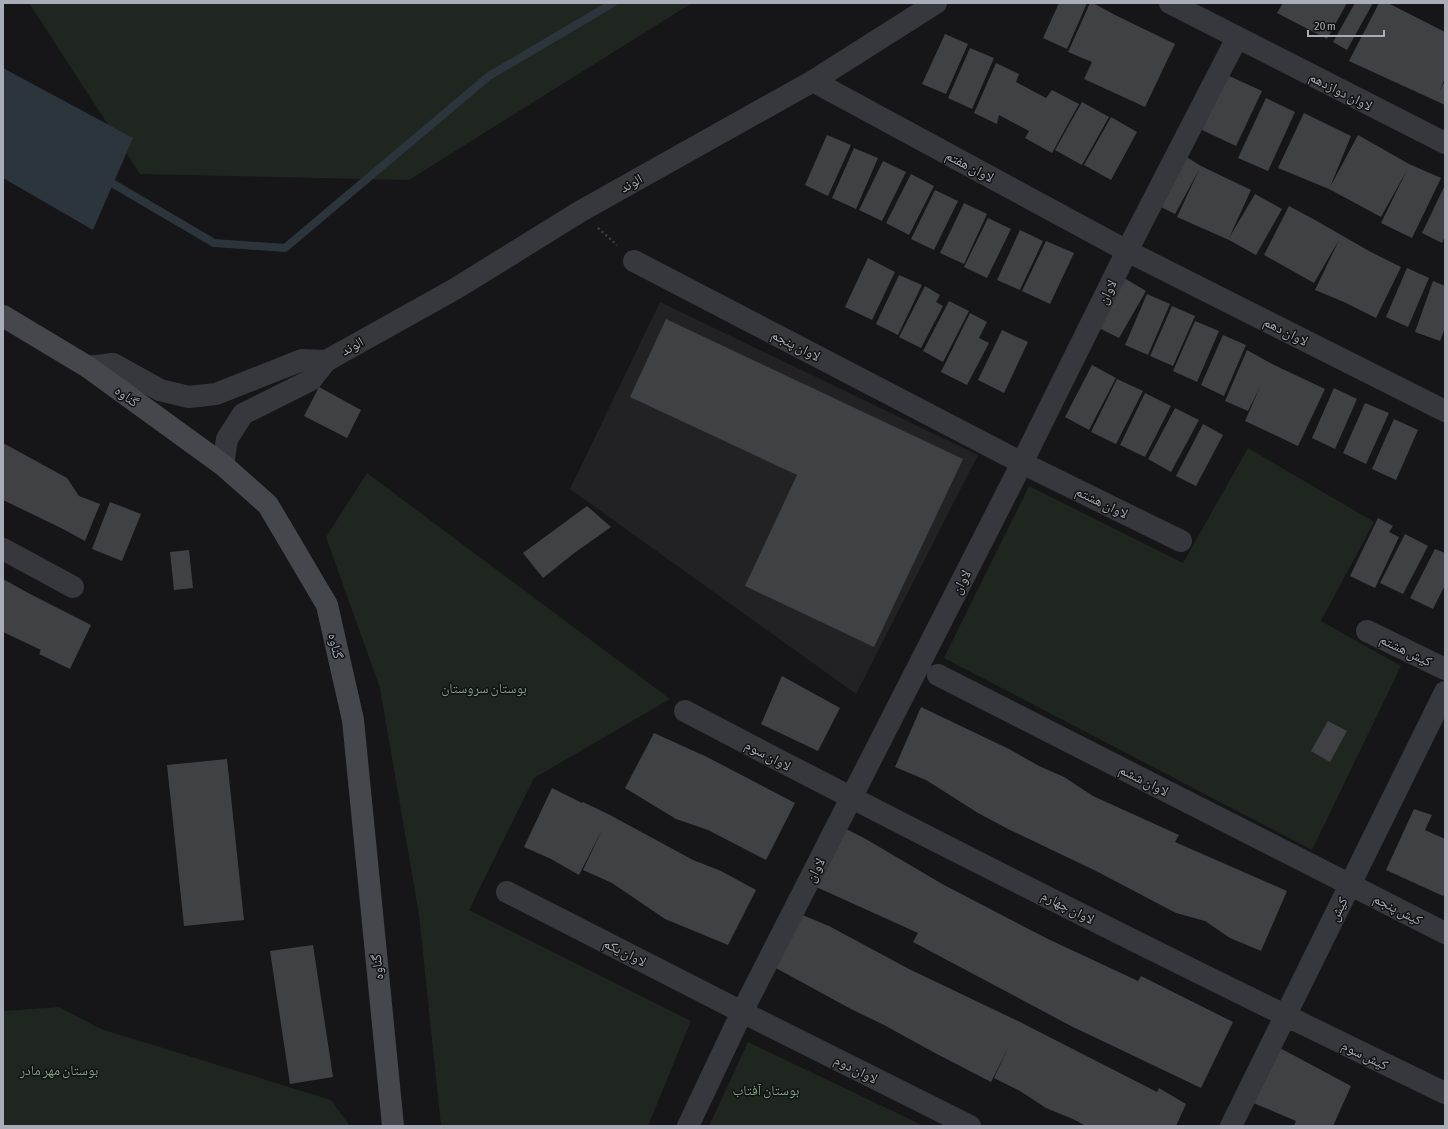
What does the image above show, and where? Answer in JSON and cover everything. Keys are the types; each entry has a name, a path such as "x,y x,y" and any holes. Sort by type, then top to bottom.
{"main road":[{"name":"گناوه","path":"3,316 88,367 223,465 268,505 327,605 353,720 393,1126"}],"street":[{"name":"الوند","path":"326,360 455,289 580,211 814,81 936,3"},
{"name":"لاوان دوازدهم","path":"1170,3 1445,143"},
{"name":"لاوان","path":"688,1126 742,1012 1022,463 1127,251 1238,38"},
{"name":"لاوان هفتم","path":"814,81 1127,251"},
{"name":"لاوان دهم","path":"1127,251 1445,411"},
{"name":"لاوان پنجم","path":"634,261 1022,463"},
{"path":"88,367 113,364 160,390 189,397 216,394 302,360 326,360"},
{"path":"223,465 227,440 243,414 311,380 326,360"},
{"name":"لاوان هشتم","path":"1022,463 1181,541"},
{"path":"3,549 73,587"},
{"name":"کیش هشتم","path":"1367,631 1445,669"},
{"name":"لاوان ششم","path":"938,675 1350,884"},
{"name":"کیش","path":"1231,1126 1445,692"},
{"name":"لاوان سوم","path":"685,711 851,798"},
{"name":"لاوان چهارم","path":"851,798 1285,1016"},
{"name":"کیش پنجم","path":"1350,884 1445,933"},
{"name":"لاوان یکم","path":"507,892 742,1012"},
{"name":"لاوان دوم","path":"742,1012 970,1126"},
{"name":"کیش سوم","path":"1285,1016 1445,1093"}],"path":[{"path":"580,211 634,261"}],"shaded area":[{"path":"3,68 133,138 93,230 3,178"},
{"path":"660,302 978,455 856,694 570,489"}],"green space":[{"path":"29,3 692,3 409,180 140,174"},
{"path":"1248,448 1374,522 1321,621 1401,666 1312,850 944,658 1029,486 1183,563"},
{"name":"بوستان سروستان","path":"367,473 670,699 534,778 469,910 691,1021 648,1126 441,1126 419,915 380,688 326,537"},
{"name":"بوستان مهر مادر","path":"59,1007 101,1029 331,1100 350,1126 3,1126 3,1011"},
{"name":"بوستان آفتاب","path":"748,1042 924,1126 709,1126"}],"building":[{"path":"1059,3 1087,3 1067,49 1043,38"},
{"path":"1090,3 1093,3 1175,44 1145,107 1084,79 1092,62 1068,52"},
{"path":"1283,3 1347,3 1327,39 1277,13"},
{"path":"1355,3 1373,3 1347,50 1333,42"},
{"path":"1379,3 1388,3 1445,32 1445,78 1439,92 1445,80 1445,105 1349,61"},
{"path":"945,34 968,44 946,94 922,84"},
{"path":"970,48 994,58 972,109 948,98"},
{"path":"996,63 1019,74 1016,82 1046,98 1052,90 1079,104 1052,153 1025,138 1029,131 999,115 997,124 974,113"},
{"path":"1227,75 1262,91 1236,146 1202,130"},
{"path":"1266,98 1295,112 1268,171 1238,158"},
{"path":"1082,102 1109,117 1082,165 1055,150"},
{"path":"1304,113 1351,136 1330,187 1358,135 1409,164 1441,178 1412,238 1381,223 1407,170 1381,217 1329,189 1278,168"},
{"path":"1111,117 1137,132 1111,180 1084,165"},
{"path":"827,135 851,145 828,196 805,185"},
{"path":"854,148 878,158 856,209 832,198"},
{"path":"1185,156 1201,166 1251,190 1229,238 1255,194 1282,209 1256,255 1229,240 1177,217 1199,170 1175,214 1159,206"},
{"path":"883,161 906,172 882,221 859,210"},
{"path":"911,174 934,186 909,235 886,223"},
{"path":"1445,185 1445,236 1442,243 1422,233"},
{"path":"935,190 958,201 934,250 911,239"},
{"path":"964,203 987,214 964,264 940,253"},
{"path":"1289,206 1369,251 1401,267 1376,318 1315,290 1339,240 1314,283 1264,255"},
{"path":"988,218 1011,229 987,278 964,267"},
{"path":"1020,230 1043,241 1020,290 997,280"},
{"path":"1046,241 1074,253 1050,304 1022,291"},
{"path":"868,258 895,272 872,320 845,307"},
{"path":"1407,268 1429,278 1408,327 1386,317"},
{"path":"899,275 922,285 898,335 876,324"},
{"path":"1119,275 1146,291 1119,338 1093,325"},
{"path":"1433,281 1445,286 1445,328 1440,341 1415,332"},
{"path":"925,286 940,295 936,302 943,306 921,348 899,337"},
{"path":"1147,294 1170,304 1148,355 1125,345"},
{"path":"949,301 969,311 943,362 923,351"},
{"path":"1172,306 1195,316 1173,366 1150,356"},
{"path":"970,313 987,322 979,338 989,343 967,385 941,372"},
{"path":"666,319 963,459 874,647 745,586 797,475 630,397"},
{"path":"1195,321 1219,331 1197,382 1173,371"},
{"path":"1002,330 1028,342 1004,393 978,380"},
{"path":"1223,335 1246,345 1224,396 1201,385"},
{"path":"1247,350 1272,364 1325,389 1298,446 1245,421 1260,387 1248,411 1225,401"},
{"path":"1092,365 1116,378 1089,430 1065,417"},
{"path":"1117,379 1143,391 1116,444 1091,432"},
{"path":"319,387 361,410 347,438 304,416"},
{"path":"1334,388 1357,399 1335,449 1312,438"},
{"path":"1145,393 1171,406 1145,457 1120,445"},
{"path":"1365,403 1389,413 1366,464 1343,453"},
{"path":"1175,408 1199,420 1171,472 1148,459"},
{"path":"1394,419 1418,430 1396,480 1372,469"},
{"path":"1203,424 1223,435 1196,486 1176,476"},
{"path":"3,443 67,478 79,496 100,504 85,541 3,500"},
{"path":"110,502 141,514 122,561 92,549"},
{"path":"587,506 611,527 543,578 523,553"},
{"path":"1378,518 1393,526 1389,532 1399,537 1375,588 1350,576"},
{"path":"1405,534 1428,546 1403,594 1380,583"},
{"path":"1435,549 1445,553 1445,585 1433,609 1410,598"},
{"path":"189,550 193,588 174,590 170,552"},
{"path":"3,579 91,625 70,669 39,654 41,650 3,632"},
{"path":"782,676 840,708 818,751 761,724"},
{"path":"921,707 1064,777 1093,796 1179,835 1175,842 1287,891 1261,951 1230,938 1205,921 1176,913 1096,871 1008,829 978,813 926,780 895,767"},
{"path":"1328,721 1347,731 1330,762 1311,751"},
{"path":"654,733 707,757 795,803 766,860 708,830 676,819 625,788"},
{"path":"227,759 244,920 184,926 167,765"},
{"path":"552,788 610,815 693,860 721,871 756,890 728,945 665,919 612,883 583,870 602,830 579,875 551,859 524,847"},
{"path":"1414,809 1432,815 1425,830 1445,839 1445,892 1443,896 1386,870"},
{"path":"844,828 864,838 944,885 1048,939 1138,981 1141,976 1233,1022 1201,1088 1071,1026 913,942 918,933 814,886"},
{"path":"800,914 829,926 909,969 1020,1022 1157,1092 1159,1088 1186,1104 1176,1126 1086,1126 1046,1108 1020,1091 994,1078 1009,1046 991,1082 774,967"},
{"path":"313,945 333,1077 290,1084 270,951"},
{"path":"1280,1048 1351,1086 1333,1126 1294,1126 1296,1121 1251,1102"}],"waterway":[{"path":"105,179 214,243 285,248 489,76 613,3"}]}
